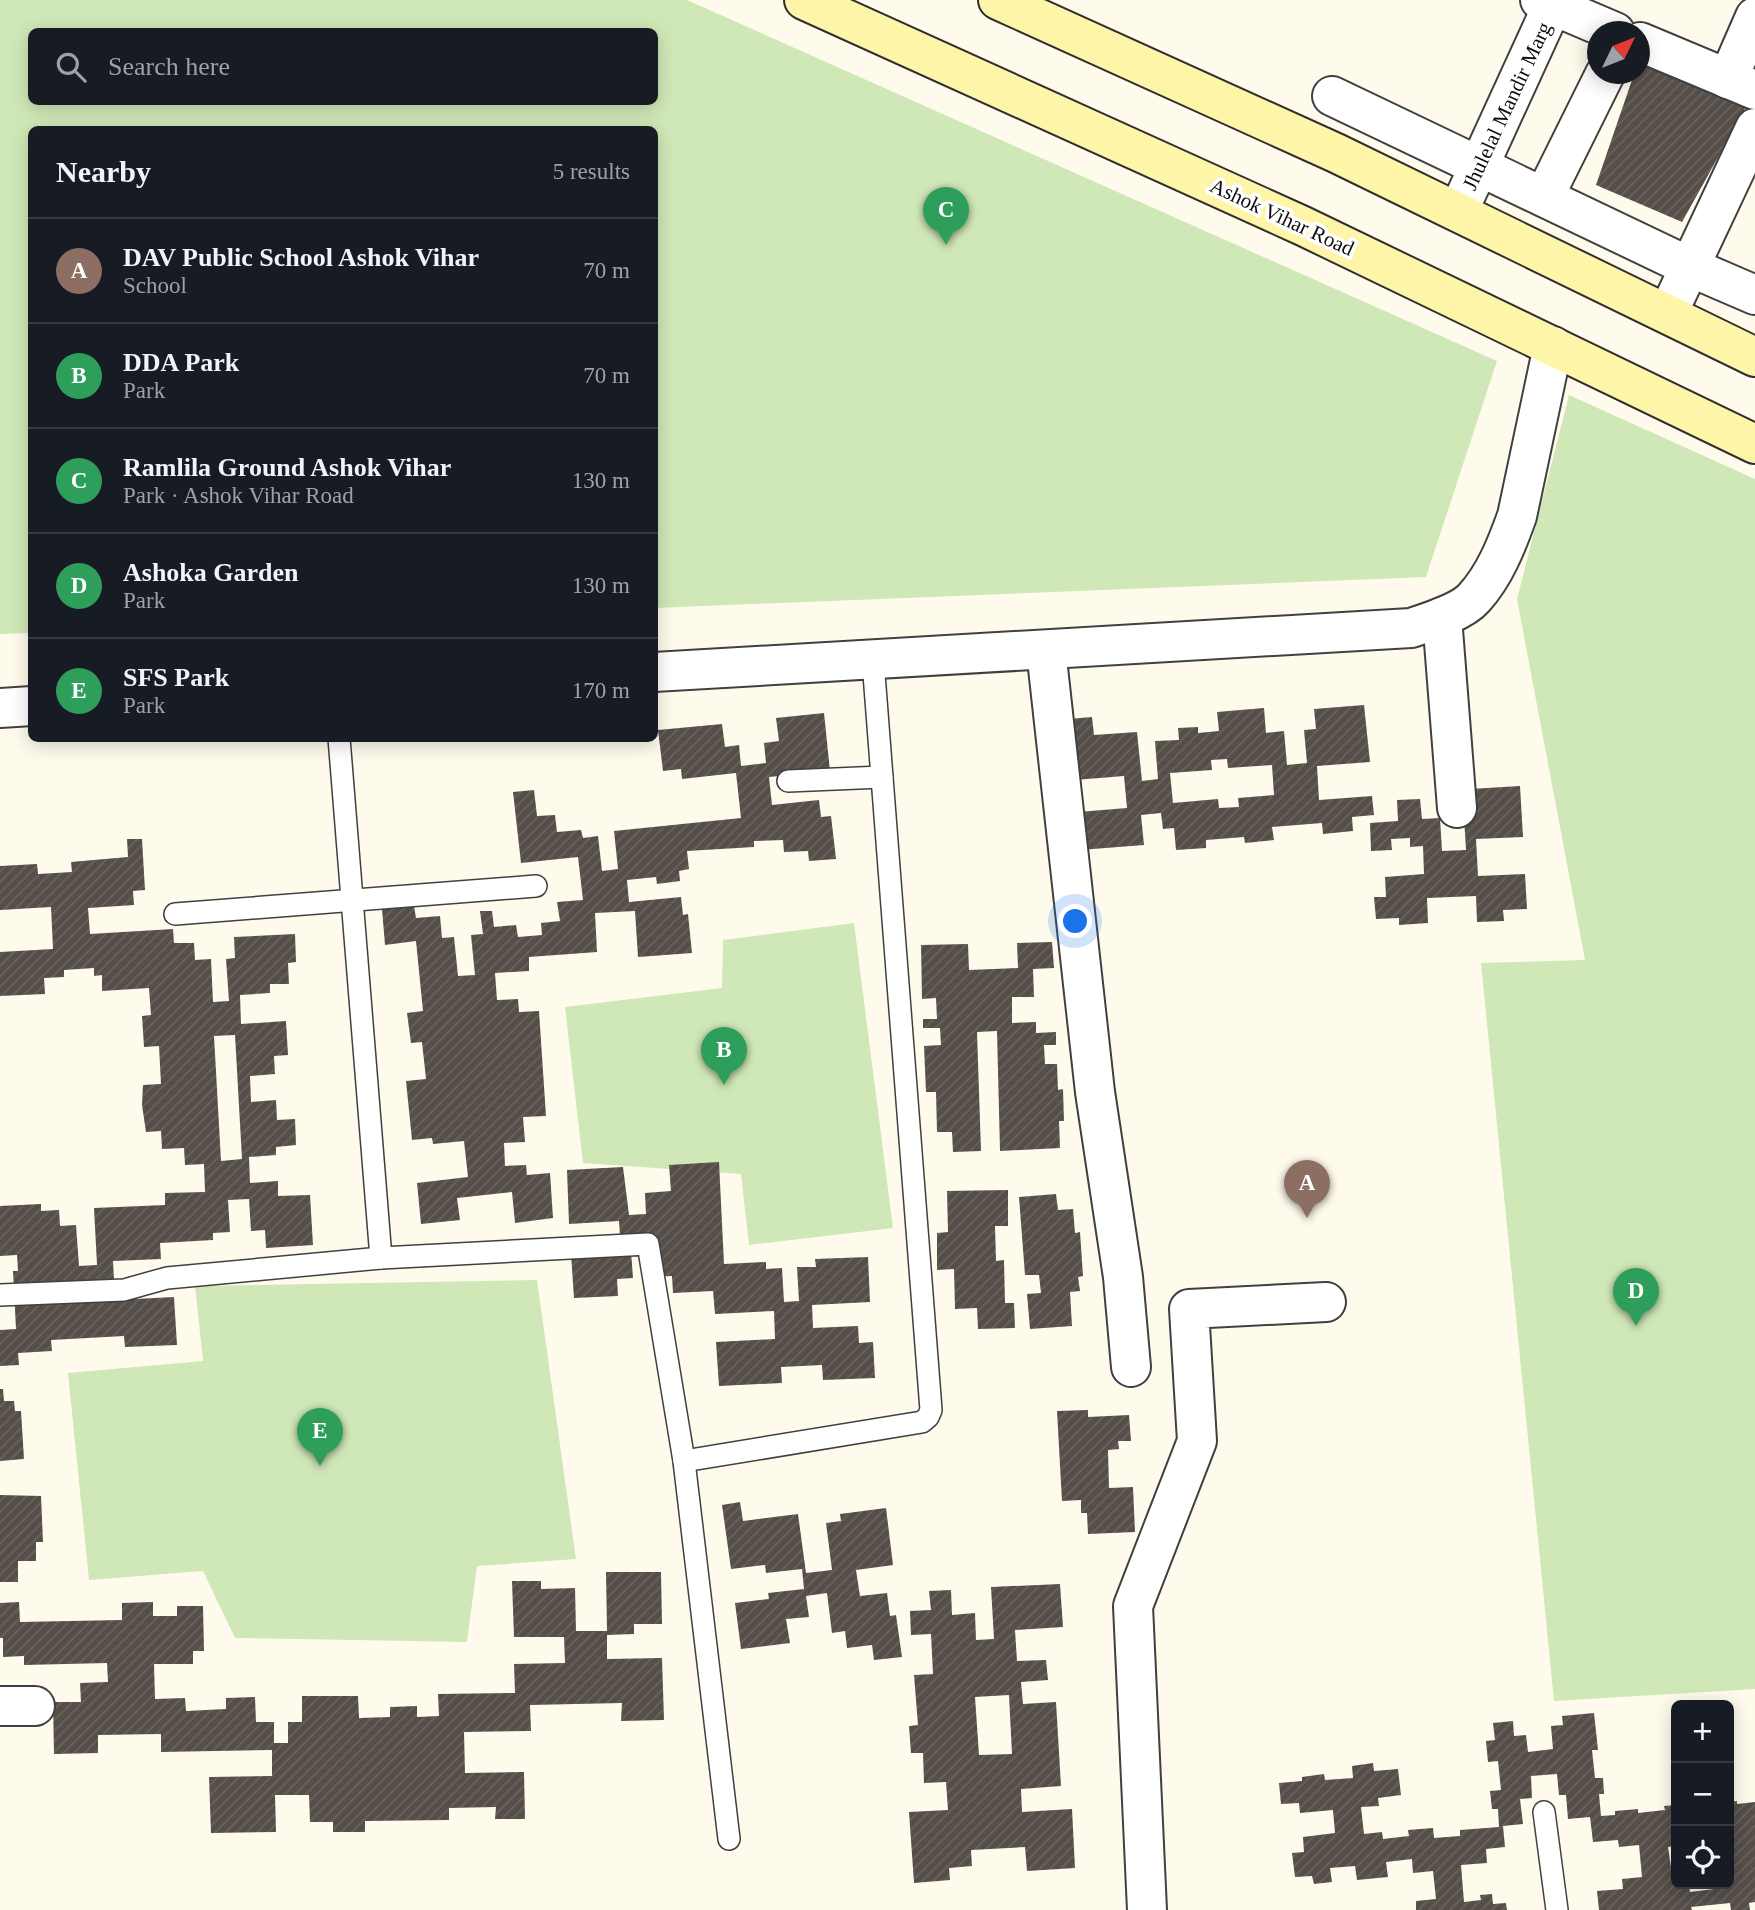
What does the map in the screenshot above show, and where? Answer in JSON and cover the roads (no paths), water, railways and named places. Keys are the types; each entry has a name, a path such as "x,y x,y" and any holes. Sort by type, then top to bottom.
{"main road":[{"name":"Ashok Vihar Road","path":"804,0 1303,226 1755,444"},
{"path":"998,0 1336,153 1755,357"}],"street":[{"path":"1550,2 1591,21"},
{"name":"Jhulelal Mandir Marg","path":"1458,212 1550,2"},
{"path":"1650,46 1741,84 1755,17"},
{"path":"1544,197 1600,84"},
{"path":"1332,96 1690,267 1755,295"},
{"path":"1668,313 1755,128"},
{"path":"658,673 1411,628 1442,617 1473,600 1508,542 1517,516 1553,346"},
{"path":"1442,617 1457,808"},
{"path":"1046,650 1095,1092 1123,1277 1131,1367"},
{"path":"0,708 28,706"},
{"path":"1147,1910 1133,1606 1197,1441 1189,1309 1326,1302"}],"lane":[{"path":"684,1461 922,1422 931,1410 873,660"},
{"path":"339,742 381,1258"},
{"path":"789,781 882,777"},
{"path":"175,914 536,886"},
{"path":"0,1295 124,1290 167,1278 381,1258 649,1244 684,1461 729,1839"},
{"path":"1544,1812 1557,1910"}],"place":[{"name":"Ramlila Ground Ashok Vihar","path":"946,245"},
{"name":"DDA Park","path":"724,1085"},
{"name":"DAV Public School Ashok Vihar","path":"1307,1218"},
{"name":"Ashoka Garden","path":"1636,1326"},
{"name":"SFS Park","path":"320,1466"}]}
